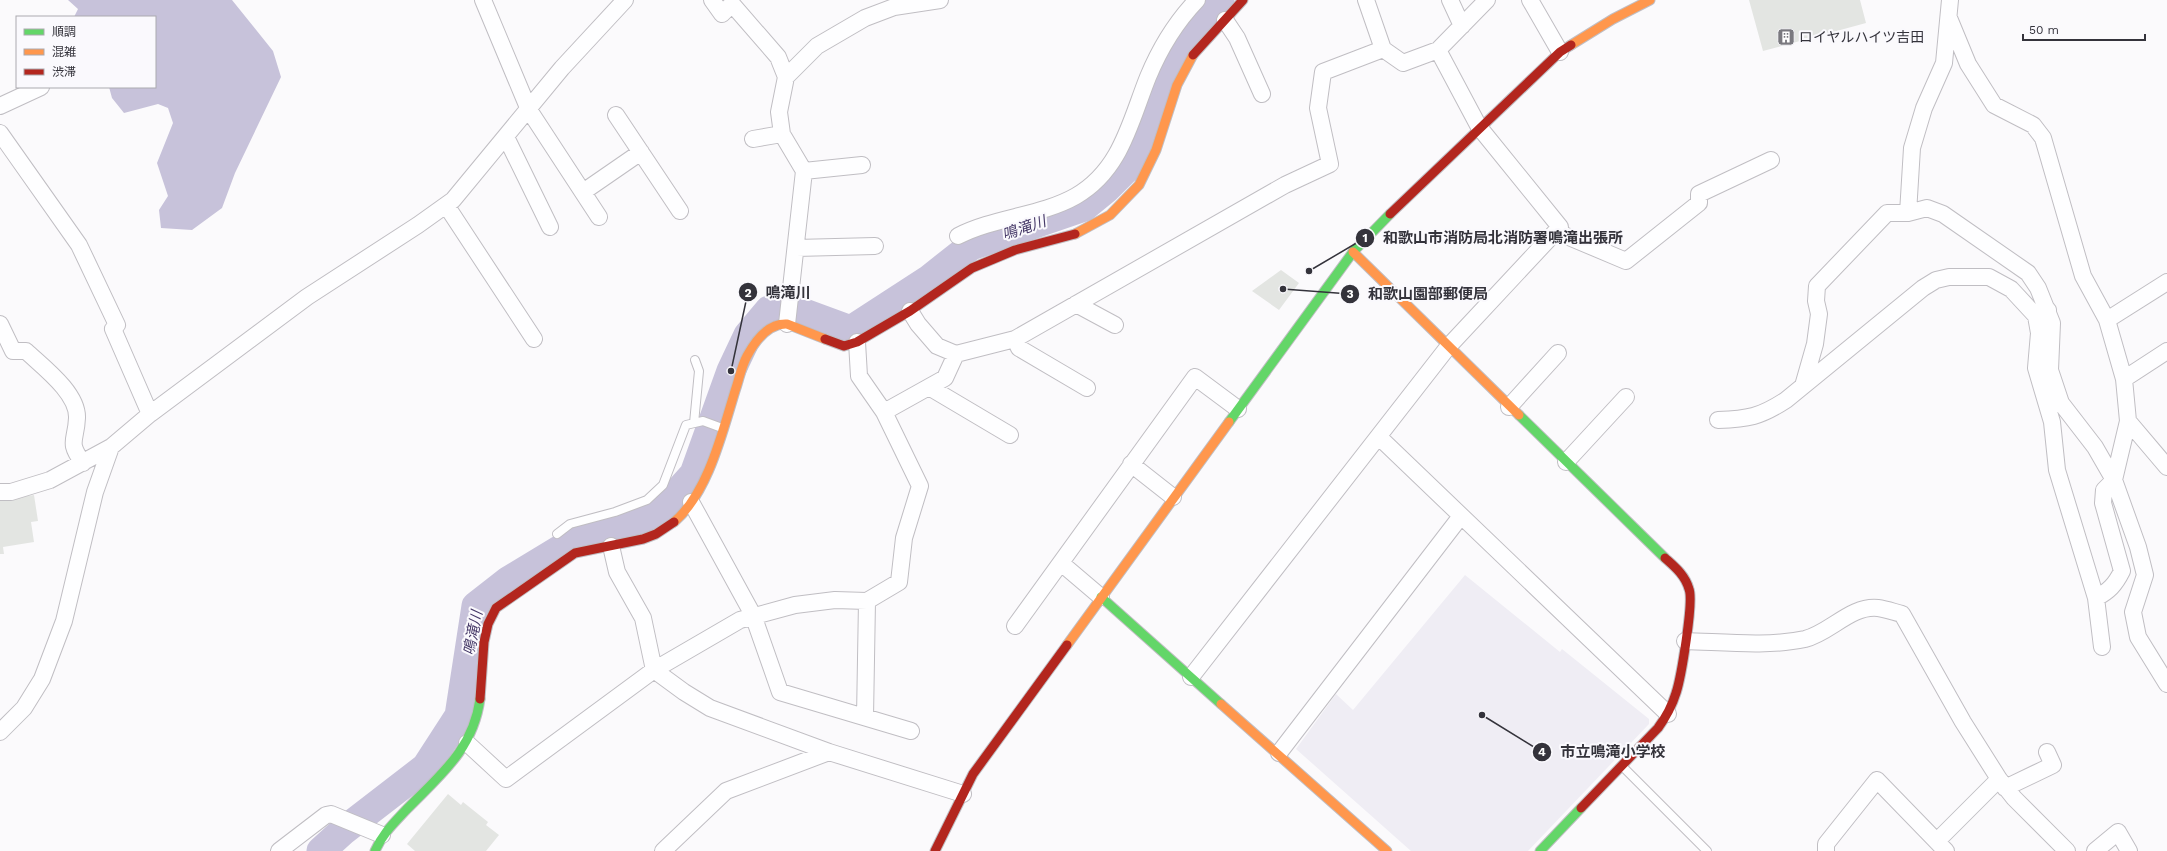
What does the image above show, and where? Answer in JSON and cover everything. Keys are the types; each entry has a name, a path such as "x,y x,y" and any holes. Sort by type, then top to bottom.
{"street":[{"path":"483,0 529,110 599,217"},
{"path":"0,492 11,492 50,480 83,464 111,447 150,414 307,298 418,225 453,200 529,110 562,68 625,0"},
{"path":"712,0 722,14 732,4 778,57 786,77 780,112 782,134 804,171 787,320"},
{"path":"786,77 817,46 864,18 893,4 940,0"},
{"path":"958,236 987,224 1058,204 1076,196 1096,182 1110,166 1125,140 1149,76 1167,38 1179,18 1196,0"},
{"path":"375,851 382,835 452,763 467,743 476,722 480,700 484,642 488,624 496,608 575,553 589,548 638,542 658,534 681,516 699,487 746,357 767,331 787,320 844,346 857,342 910,311 972,268 1015,250 1073,235 1110,215 1139,185 1156,150 1177,85 1194,52 1243,0"},
{"path":"1366,0 1383,49 1403,63 1438,50 1487,0"},
{"path":"1450,0 1462,26"},
{"path":"1530,0 1560,52"},
{"path":"936,851 963,794 978,768 1173,497 1353,252 1479,127 1560,52 1613,19 1650,0"},
{"path":"1908,213 1912,148 1924,108 1944,63 1950,0"},
{"path":"1949,18 1968,64 1994,104 2033,125 2043,138 2083,276 2107,320 2124,379 2128,421 2114,480 2104,490 2103,503 2122,572 2116,585 2107,593 2096,598"},
{"path":"1225,20 1237,38 1262,94"},
{"path":"910,311 918,324 937,346 956,354 1015,339 1285,185 1330,164 1318,108 1323,72 1383,49"},
{"path":"1191,677 1448,347 1557,232 1560,227 1479,127 1438,50"},
{"path":"0,106 39,88"},
{"path":"616,115 680,211"},
{"path":"0,133 79,245 116,325 114,329 150,414"},
{"path":"753,139 782,134"},
{"path":"506,137 550,227"},
{"path":"583,192 641,152"},
{"path":"1557,232 1626,261 1699,204 1699,194 1771,160"},
{"path":"804,171 862,165"},
{"path":"446,204 534,339"},
{"path":"1804,386 1815,344 1818,322 1817,286 1887,213 1908,213 1927,208 1943,214 2028,273 2042,313 2053,334 2050,370 2061,404 2095,447 2114,480 2145,575 2133,612 2138,637 2167,684"},
{"path":"796,248 875,246"},
{"path":"1353,252 1509,407 1683,576 1690,590 1691,607 1677,691 1668,714 1658,728 1623,766 1540,851"},
{"path":"1718,420 1748,419 1767,412 1804,386 1923,288 1936,280 1949,277 1988,277 2011,289 2042,313"},
{"path":"2107,320 2167,282"},
{"path":"1076,304 1115,325"},
{"path":"2042,313 2036,368 2052,422 2057,470 2096,598 2102,648"},
{"path":"0,324 6,351 26,351 55,378 71,397 77,417 73,440 74,451 83,464"},
{"path":"1015,339 1019,348 1087,388"},
{"path":"467,743 506,779 654,670 740,620 753,615 795,605 835,600 867,600 899,582 904,538 920,486 884,412 859,376 857,342"},
{"path":"2124,379 2167,351"},
{"path":"1509,407 1558,353"},
{"path":"884,412 945,378 956,354"},
{"path":"1016,626 1195,377 1238,409"},
{"path":"929,387 1010,435"},
{"path":"1566,462 1626,397"},
{"path":"2128,421 2167,467"},
{"path":"1379,437 1668,714"},
{"path":"0,732 24,708 42,678 64,621 95,492 111,447"},
{"path":"1131,464 1173,497"},
{"path":"691,502 753,615 780,692 911,732"},
{"path":"1279,753 1461,516"},
{"path":"611,546 617,572 643,618 654,670 684,692 710,708 829,752 963,794"},
{"path":"1061,563 1279,753 1387,851"},
{"path":"865,718 867,600"},
{"path":"1685,641 1784,642 1807,639 1824,632 1854,612 1876,608 1902,614 1963,722 2002,783 2066,851"},
{"path":"663,851 726,791 829,752"},
{"path":"1826,851 1826,844 1877,780 1942,846 2002,783 2053,765 2047,752"},
{"path":"279,851 326,815 330,814 382,835"},
{"path":"2095,851 2118,832 2129,851"}],"lane":[{"path":"695,360 699,371 699,422"},
{"path":"557,534 570,524 615,512 647,500 663,485 686,425 699,422 720,427"},
{"path":"1623,766 1708,851"}],"shaded area":[{"path":"68,0 232,0 273,51 281,77 235,173 222,208 192,230 161,228 159,210 168,196 157,163 173,123 168,108 158,104 124,113 112,98 109,88 156,88 156,16 74,16 78,9"},
{"path":"1465,575 1560,652 1562,649 1649,719 1649,724 1528,851 1411,851 1296,749 1336,694 1353,710"}],"building":[{"name":"ロイヤルハイツ吉田","path":"1749,0 1860,0 1866,23 1763,51"},
{"path":"1281,270 1299,283 1279,310 1252,291"},
{"path":"34,495 38,521 31,522 34,542 3,547 4,554 0,554 0,500"},
{"path":"448,794 461,805 463,802 488,822 486,825 499,835 486,851 415,851 407,844"}],"waterway":[{"name":"鳴滝川","path":"321,851 343,831 426,767 459,716 476,606 508,581 584,535 621,526 659,513 694,474 731,371 748,335 769,310 802,312 851,330 928,280 971,246 1084,207 1106,189 1131,164 1174,58 1220,0"}],"traffic: fast":[{"path":"1229,422 1353,252 1390,214"},
{"path":"1519,415 1665,558"},
{"path":"1101,597 1221,704"},
{"path":"375,851 381,839 389,829 443,773 462,747 470,733 476,717 480,699"},
{"path":"1540,851 1581,808"}],"traffic: slow":[{"path":"1571,45 1613,19 1650,0"},
{"path":"1075,234 1110,215 1139,185 1156,150 1177,85 1193,55"},
{"path":"1353,252 1519,415"},
{"path":"674,522 686,510 705,479 719,443 743,365 750,350 758,339 768,330 780,324 787,324 825,339"},
{"path":"1067,645 1229,422"},
{"path":"1221,704 1387,851"}],"traffic: jam":[{"path":"1193,55 1243,0"},
{"path":"1390,214 1560,52 1571,45"},
{"path":"825,339 844,346 857,342 910,311 972,268 1015,250 1075,234"},
{"path":"480,699 484,642 488,624 496,608 575,553 643,539 656,534 674,522"},
{"path":"1581,808 1658,728 1664,720 1674,698 1681,672 1690,608 1690,596 1689,589 1682,575 1665,558"},
{"path":"935,851 973,774 1067,645"}],"place":[{"name":"ロイヤルハイツ吉田","path":"1786,37"},
{"name":"和歌山市消防局北消防署鳴滝出張所","path":"1309,271"},
{"name":"和歌山園部郵便局","path":"1283,289"},
{"name":"鳴滝川","path":"731,371"},
{"name":"市立鳴滝小学校","path":"1482,715"}]}
